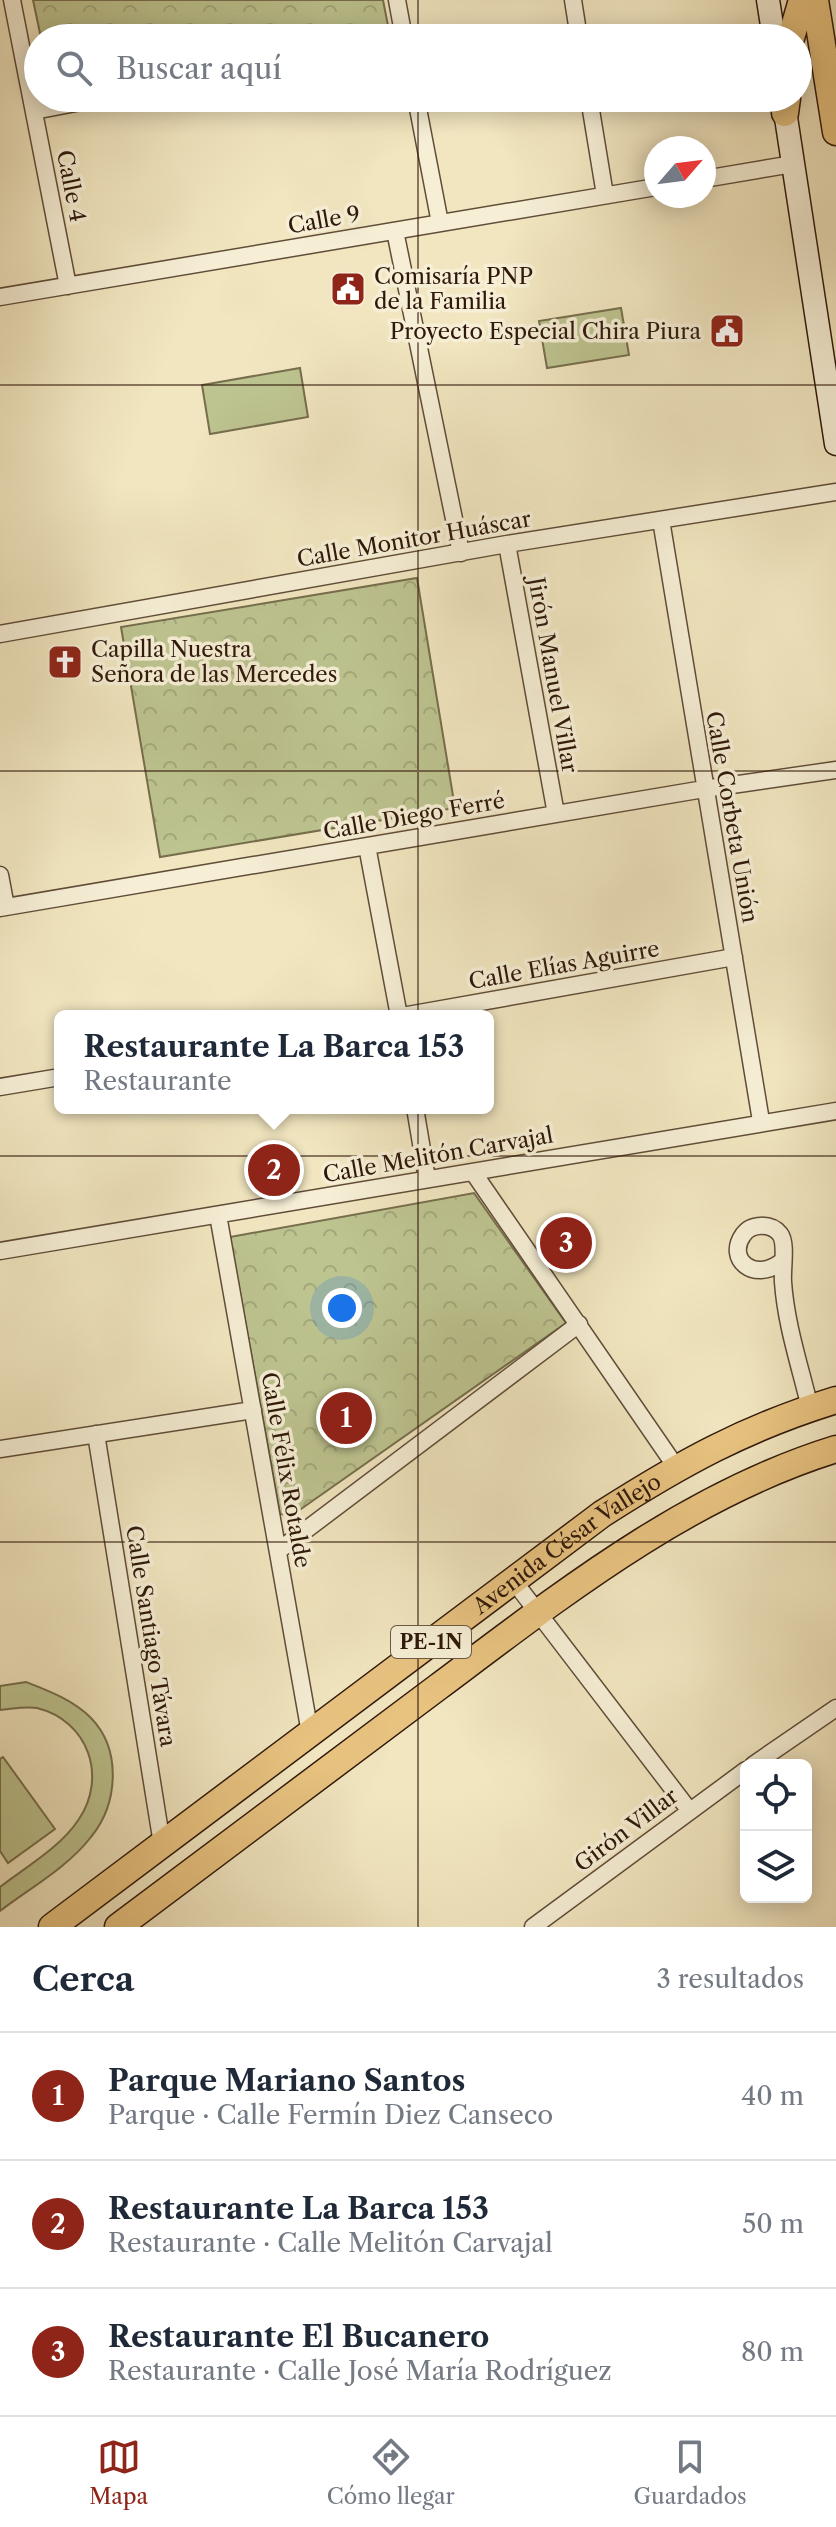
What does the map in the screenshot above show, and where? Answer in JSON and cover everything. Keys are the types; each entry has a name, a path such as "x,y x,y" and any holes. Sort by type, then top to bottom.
{"main road":[{"path":"768,0 772,24"},
{"path":"795,24 802,0"},
{"path":"815,0 836,132"},
{"path":"786,112 836,444"},
{"name":"Avenida César Vallejo","path":"52,1927 602,1514 676,1467 755,1428 836,1400"},
{"name":"Avenida César Vallejo","path":"118,1927 538,1612 622,1556 748,1482 797,1461 836,1449"}],"street":[{"name":"Calle 4","path":"12,0 24,61"},
{"path":"397,0 401,24"},
{"path":"573,0 577,24"},
{"name":"Calle 4","path":"34,112 68,286"},
{"path":"419,112 440,223"},
{"path":"591,112 605,195"},
{"path":"716,177 793,164"},
{"name":"Calle 9","path":"0,297 644,189"},
{"path":"395,231 461,553"},
{"name":"Calle Monitor Huáscar","path":"0,634 507,544 836,492"},
{"name":"Calle Corbeta Unión","path":"661,520 761,1121"},
{"name":"Jirón Manuel Villar","path":"507,544 556,814"},
{"name":"Calle Diego Ferré","path":"3,908 704,789 836,770"},
{"path":"367,846 399,1010"},
{"path":"0,875 3,908"},
{"name":"Calle Elías Aguirre","path":"434,1010 734,957"},
{"path":"0,1087 54,1078"},
{"name":"Calle Melitón Carvajal","path":"0,1251 761,1121 836,1111"},
{"path":"416,1114 427,1179"},
{"path":"473,1172 676,1467"},
{"name":"Calle Félix Rotalde","path":"218,1215 310,1733"},
{"path":"781,1262 785,1308 810,1408"},
{"path":"278,1551 579,1324"},
{"path":"0,1449 253,1410"},
{"name":"Calle Santiago Távara","path":"96,1434 162,1844"},
{"path":"513,1580 689,1810"},
{"path":"762,1759 836,1708"},
{"name":"Girón Villar","path":"533,1927 740,1774"}],"green space":[{"path":"33,0 383,0 388,24 38,24"},
{"path":"621,308 629,355 547,368 539,321"},
{"path":"300,368 308,417 210,434 202,385"},
{"path":"417,578 455,808 160,857 121,627"},
{"path":"474,1193 566,1323 291,1516 280,1514 230,1237"},
{"path":"26,1682 76,1706 91,1718 108,1745 113,1777 107,1809 82,1848 60,1868 0,1911 0,1887 53,1848 72,1829 87,1803 92,1786 88,1753 81,1738 69,1725 37,1708 0,1710 0,1686"},
{"path":"3,1757 55,1829 8,1863 0,1851 0,1759"}],"place":[{"name":"Comisaría PNP de la Familia","path":"348,289"},
{"name":"Proyecto Especial Chira Piura","path":"727,331"},
{"name":"Capilla Nuestra Señora de las Mercedes","path":"65,662"},
{"name":"Restaurante La Barca 153","path":"274,1170"},
{"name":"Restaurante El Bucanero","path":"566,1243"},
{"name":"Parque Mariano Santos","path":"346,1418"}]}
